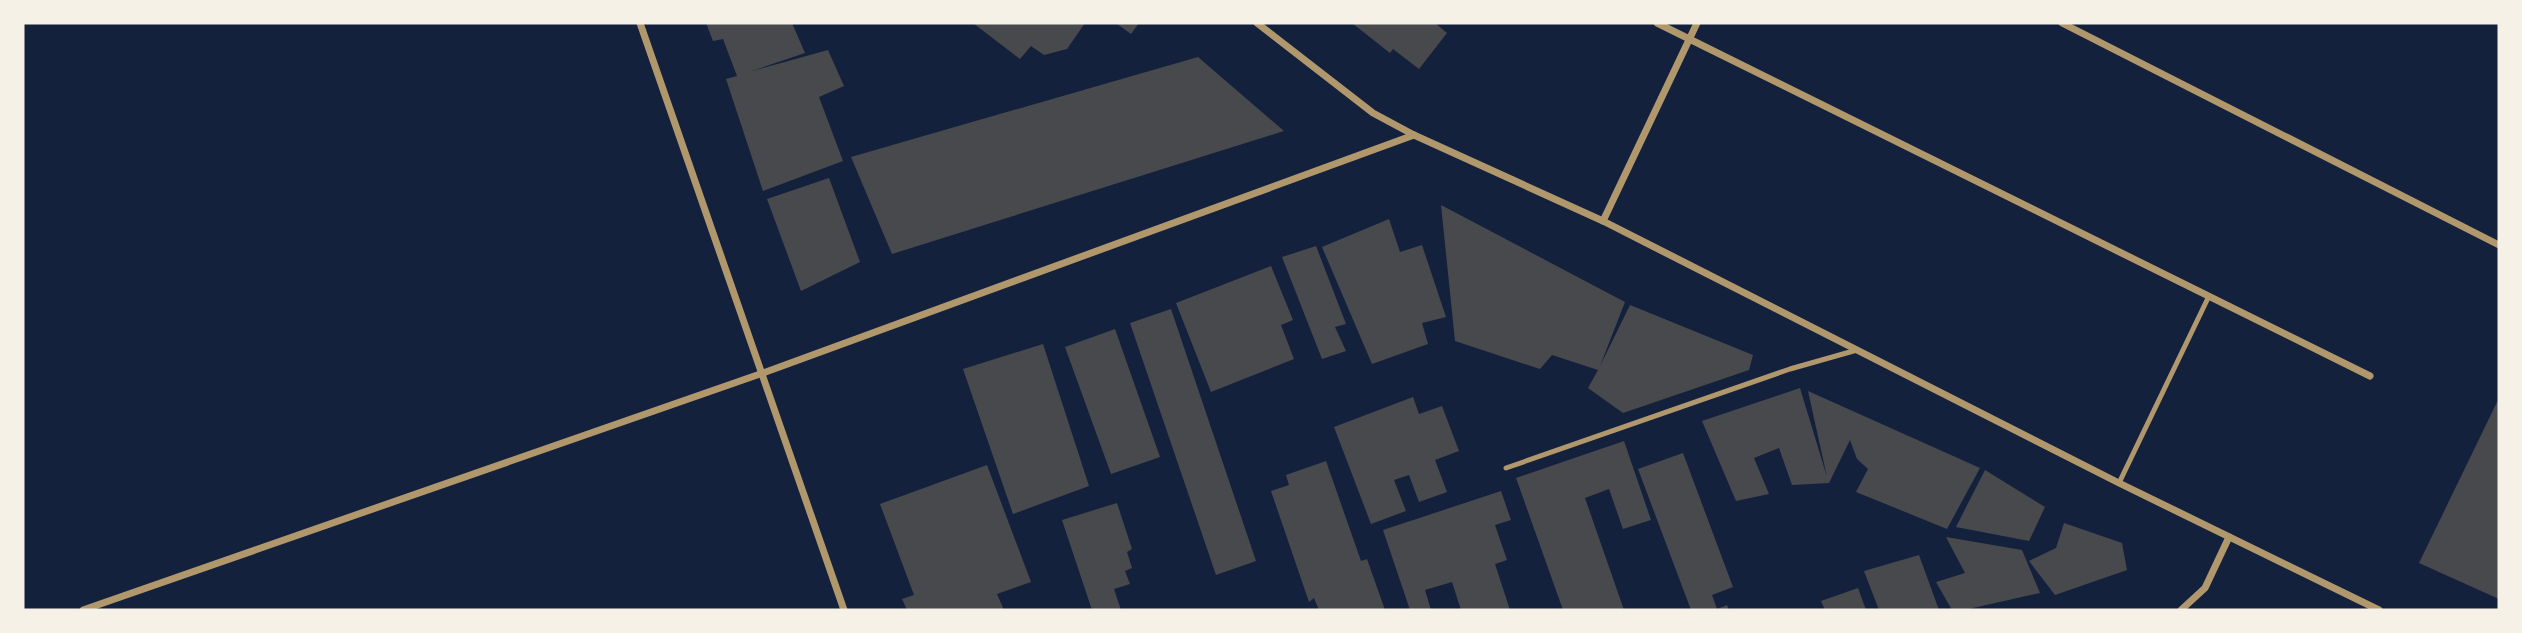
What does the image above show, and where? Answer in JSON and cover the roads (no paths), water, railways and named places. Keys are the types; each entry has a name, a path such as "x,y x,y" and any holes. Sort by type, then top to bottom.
{"street":[{"path":"640,23 844,610"},
{"path":"1257,23 1373,113 1413,135 1603,221 2119,483 2379,610"},
{"path":"1657,23 2370,376"},
{"path":"1603,221 1697,23"},
{"path":"2062,23 2499,245"},
{"path":"83,610 763,373 1413,135"},
{"path":"2181,610 2205,588 2229,537"}],"lane":[{"path":"2119,483 2209,296"},
{"path":"1506,468 1790,369 1857,350"}]}
